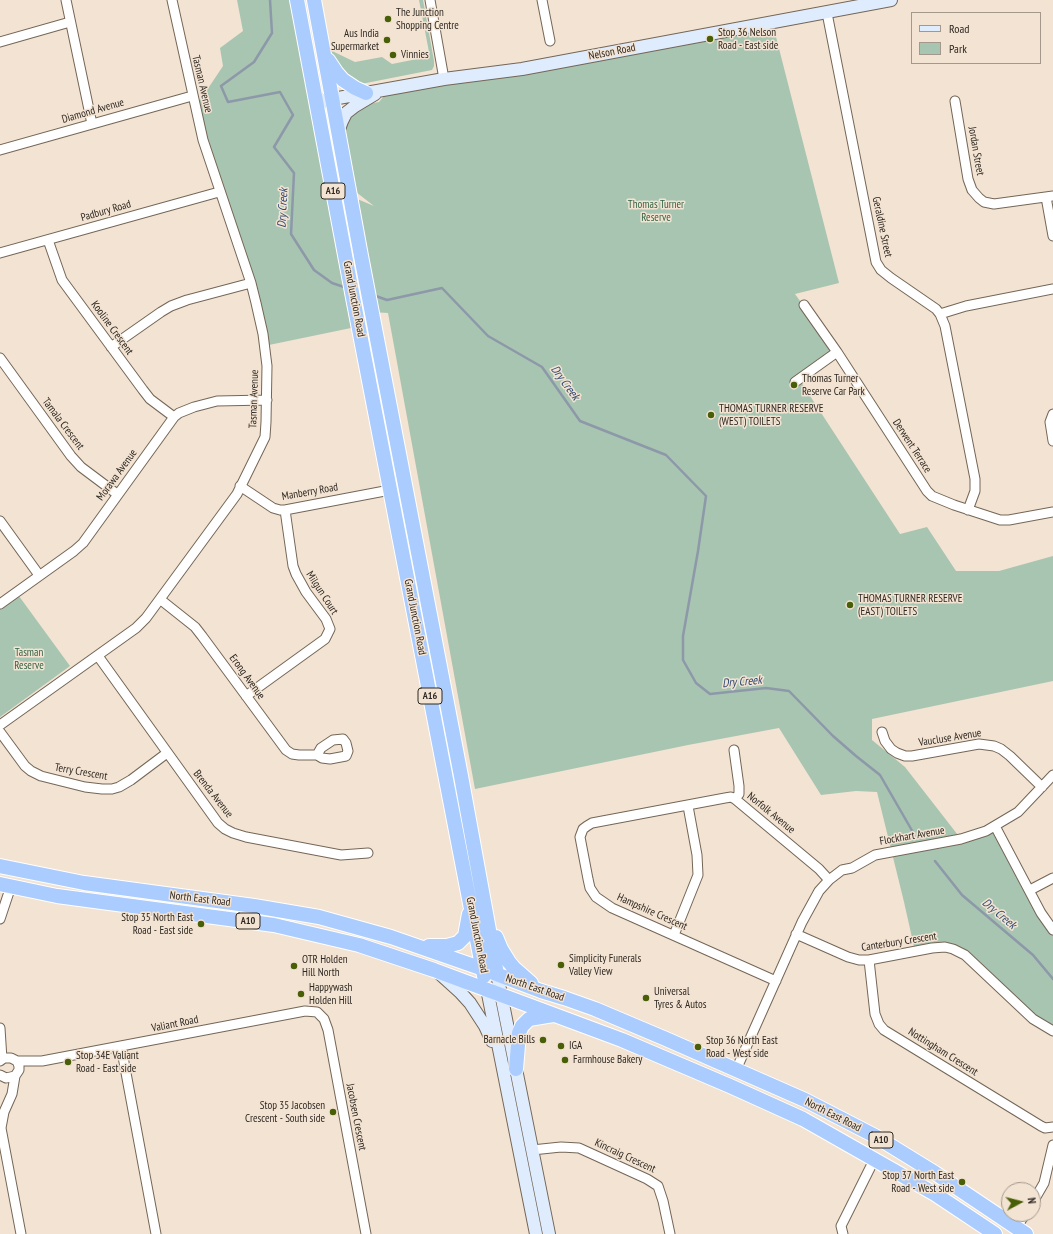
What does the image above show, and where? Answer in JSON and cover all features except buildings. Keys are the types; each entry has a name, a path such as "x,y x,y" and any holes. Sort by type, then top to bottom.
{"highway":[{"name":"Grand Junction Road","path":"297,0 446,779 478,904 498,974"},
{"name":"Grand Junction Road","path":"314,0 362,264 461,776 478,904 483,969 487,989"},
{"path":"324,52 336,72 343,80 355,88 366,92"},
{"path":"390,490 405,487"},
{"path":"446,779 461,776"},
{"path":"0,867 6,875 6,885 38,875"},
{"name":"North East Road","path":"0,867 84,883 297,913 345,923 419,946 498,974 541,991 595,1009 805,1100 875,1136 935,1173 1020,1232"},
{"name":"North East Road","path":"6,885 57,896 274,925 352,943 434,970 615,1037 749,1094 803,1119 935,1194 993,1233"},
{"path":"419,946 447,946 458,943 465,936 478,904"},
{"path":"478,904 505,956 514,968 541,991"},
{"path":"516,1069 519,1032 525,1022 533,1018 557,1015"},
{"path":"713,1079 730,1074 736,1070 741,1084 749,1094"},
{"path":"993,1233 1020,1232"}],"main road":[{"name":"Nelson Road","path":"316,102 444,78 509,72 891,0"},
{"path":"338,132 344,117 350,110 383,89"},
{"path":"434,970 460,992 470,1003 485,1026 499,1055"},
{"name":"Grand Junction Road","path":"498,974 549,1234"},
{"name":"Grand Junction Road","path":"487,989 536,1234"},
{"path":"519,1153 532,1150"}],"street":[{"path":"66,0 92,124"},
{"name":"Tasman Avenue","path":"0,725 136,628 161,600 237,494 265,437 267,366 263,334 251,283 219,192 203,140 192,96 172,0"},
{"path":"430,0 444,78"},
{"path":"542,0 550,41"},
{"name":"Geraldine Street","path":"827,13 876,262 884,273 934,307 940,314"},
{"path":"0,42 70,22"},
{"name":"Diamond Avenue","path":"0,150 192,96"},
{"name":"Jordan Street","path":"955,101 968,179 972,190 976,195 984,202 994,204 1049,196"},
{"name":"Padbury Road","path":"0,253 219,192"},
{"path":"1049,196 1053,236"},
{"name":"Kooline Crescent","path":"48,240 62,280 150,399 174,417"},
{"path":"111,347 171,306 187,300 251,283"},
{"path":"968,510 975,491 975,479 946,331 940,314 966,306 1053,289"},
{"name":"Derwent Terrace","path":"804,305 837,352 927,491 937,499 997,519 1005,520 1053,512"},
{"path":"795,382 837,352"},
{"name":"Tamala Crescent","path":"0,358 71,456 81,467 118,494"},
{"name":"Morawa Avenue","path":"0,604 83,543 174,417 186,409 217,401 267,400"},
{"path":"1053,414 1050,422 1053,441"},
{"name":"Manberry Road","path":"240,486 273,508 285,510 390,490"},
{"name":"Milgun Court","path":"246,696 325,639 330,629 326,619 306,592 296,574 293,566 285,510"},
{"path":"0,522 39,575"},
{"name":"Erong Avenue","path":"161,600 195,627 286,750 292,754 317,755"},
{"name":"Brenda Avenue","path":"98,656 218,823 233,833 246,837 341,855 368,853"},
{"name":"Terry Crescent","path":"0,732 31,771 41,776 102,789 119,787 131,780 167,753"},
{"name":"Vaucluse Avenue","path":"882,732 885,741 891,749 905,756 979,744 994,746 1002,749 1042,787"},
{"name":"Norfolk Avenue","path":"734,750 739,786 739,794 735,800 814,864 829,880"},
{"name":"Flockhart Avenue","path":"736,1070 796,934 813,900 829,880 842,870 852,868 870,856 959,840 996,826 1018,812 1053,775"},
{"name":"Hampshire Crescent","path":"735,800 725,798 592,823 583,829 581,835 589,885 596,897 612,908 776,981"},
{"path":"674,935 698,876 697,855 688,806"},
{"path":"996,826 1046,922 1053,930"},
{"path":"1030,890 1053,878"},
{"path":"0,919 6,885"},
{"name":"Canterbury Crescent","path":"796,934 852,958 863,961 932,948 945,947 953,949 965,955 1034,1019 1053,1031"},
{"name":"Nottingham Crescent","path":"869,960 874,1014 884,1030 1040,1126 1045,1128 1053,1127"},
{"name":"Valiant Road","path":"9,1067 312,1011"},
{"name":"Jacobsen Crescent","path":"312,1011 317,1012 324,1019 328,1030 366,1234"},
{"path":"1,1032 9,1067 15,1085 4,1112 1,1128 21,1234"},
{"path":"121,1046 156,1234"},
{"path":"1041,1188 1044,1183 1053,1145"},
{"name":"Kincraig Crescent","path":"532,1150 560,1146 579,1148 647,1179 658,1186 663,1201 670,1234"},
{"path":"843,1234 841,1226 874,1160"},
{"path":"1020,1232 1023,1222"}],"green space":[{"path":"237,0 290,0 351,328 264,346 251,283 195,108 223,66 220,48 243,31"},
{"path":"419,0 423,0 434,61 432,70 356,85 338,70 330,50 355,62 382,57 392,64 427,57 429,52"},
{"name":"Thomas Turner Reserve","path":"774,29 839,283 795,294 837,352 801,382 900,534 927,527 956,571 999,571 1053,556 1053,681 872,719 872,740 905,767 961,839 995,826 1053,930 1053,1031 957,950 915,951 877,792 856,791 821,795 779,728 688,745 475,789 388,313 372,312 350,196 374,206 356,192 344,127 350,115 363,105 379,102 384,96"},
{"name":"Tasman Reserve","path":"16,592 70,666 0,717 0,604"}],"waterway":[{"name":"Dry Creek","path":"270,0 272,33 254,62 221,86 228,102 280,92 293,115 274,147 294,173 291,234 314,270 332,283 347,288"},
{"name":"Dry Creek","path":"373,295 387,300 442,288 488,336 542,367 580,421 666,455 706,496 683,636 683,660 696,683 710,694 766,688 789,691 833,736 880,775 914,834"},
{"name":"Dry Creek","path":"935,861 962,895 1033,955 1053,979"}],"place":[{"name":"The Junction Shopping Centre","path":"388,19"},
{"name":"Stop 36 Nelson Road - East side","path":"710,39"},
{"name":"Aus India Supermarket","path":"387,40"},
{"name":"Vinnies","path":"393,55"},
{"name":"Thomas Turner Reserve Car Park","path":"794,385"},
{"name":"THOMAS TURNER RESERVE (WEST) TOILETS","path":"711,415"},
{"name":"THOMAS TURNER RESERVE (EAST) TOILETS","path":"850,605"},
{"name":"Stop 35 North East Road - East side","path":"201,924"},
{"name":"Simplicity Funerals Valley View","path":"561,965"},
{"name":"OTR Holden Hill North","path":"294,966"},
{"name":"Happywash Holden Hill","path":"301,994"},
{"name":"Universal Tyres & Autos","path":"646,998"},
{"name":"Barnacle Bills","path":"543,1040"},
{"name":"IGA","path":"561,1046"},
{"name":"Stop 36 North East Road - West side","path":"698,1047"},
{"name":"Farmhouse Bakery","path":"565,1060"},
{"name":"Stop 34E Valiant Road - East side","path":"68,1062"},
{"name":"Stop 35 Jacobsen Crescent - South side","path":"333,1112"},
{"name":"Stop 37 North East Road - West side","path":"962,1182"}]}
